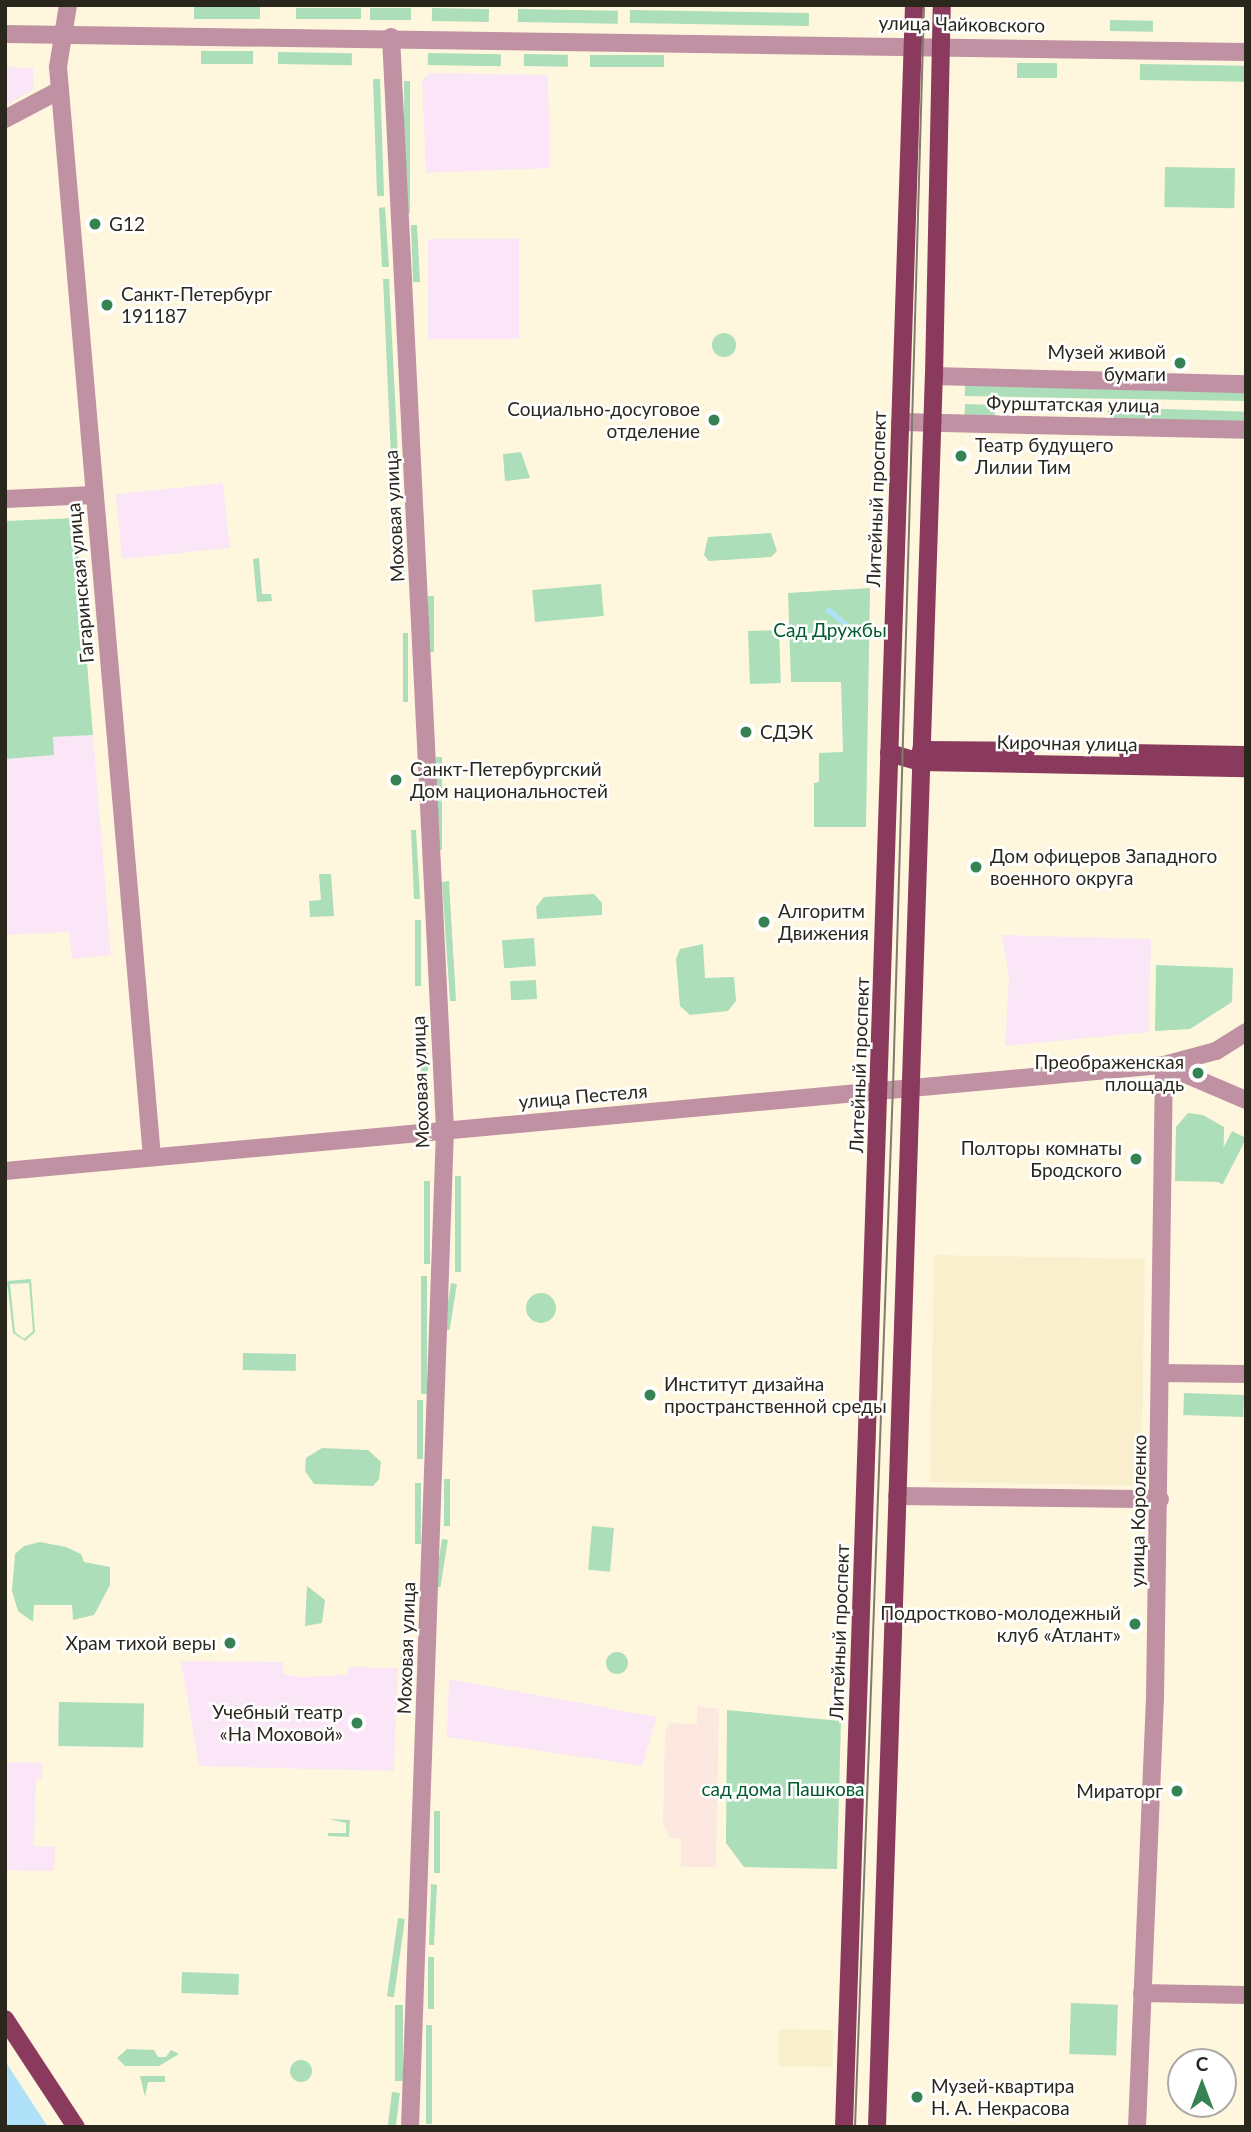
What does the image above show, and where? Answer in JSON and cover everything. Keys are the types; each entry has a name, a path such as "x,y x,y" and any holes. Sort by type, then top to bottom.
{"main road":[{"name":"Литейный проспект","path":"844,2127 914,5"},
{"path":"877,2127 934,376 942,5"},
{"name":"Кирочная улица","path":"889,753 1246,768"},
{"name":"Кирочная улица","path":"921,756 1246,755"},
{"path":"5,2019 76,2127"}],"street":[{"name":"Гагаринская улица","path":"68,5 60,90 152,1157"},
{"name":"улица Чайковского","path":"5,34 912,44 1246,52"},
{"name":"Моховая улица","path":"391,37 445,1130 410,2127"},
{"path":"5,119 60,90"},
{"name":"Фурштатская улица","path":"934,376 1246,384"},
{"name":"Фурштатская улица","path":"900,422 1246,430"},
{"path":"5,499 94,495"},
{"path":"1164,1065 1216,1051 1246,1032"},
{"path":"1164,1065 1246,1101"},
{"name":"улица Пестеля","path":"5,1171 911,1086 1164,1065"},
{"name":"улица Короленко","path":"1138,2127 1160,1499 1164,1065"},
{"path":"1160,1373 1246,1374"},
{"path":"897,1496 1160,1499"},
{"path":"1142,1993 1246,1995"}],"shaded area":[{"path":"5,67 33,68 34,89 5,106"},
{"path":"429,73 548,75 550,168 426,173 422,80"},
{"path":"428,239 519,239 519,339 428,339"},
{"path":"223,483 230,548 122,559 116,494"},
{"path":"93,735 111,955 72,959 69,932 5,935 5,759 54,755 53,737"},
{"path":"1002,935 1151,939 1149,1032 1005,1046 1009,978"},
{"path":"934,1255 1145,1259 1141,1486 930,1482"},
{"path":"181,1661 283,1662 283,1674 300,1677 348,1675 348,1667 398,1668 394,1771 199,1766"},
{"path":"449,1679 657,1717 642,1766 447,1737"},
{"path":"697,1706 719,1709 716,1867 681,1867 681,1838 670,1838 663,1824 665,1732 669,1723 697,1724"},
{"path":"5,1762 42,1763 42,1779 36,1779 34,1846 55,1847 54,1871 5,1870"},
{"path":"779,2029 833,2030 832,2067 778,2066"}],"green space":[{"path":"194,7 260,7 260,19 194,19"},
{"path":"296,8 361,8 361,19 296,19"},
{"path":"370,8 411,8 411,20 370,20"},
{"path":"432,8 489,9 489,22 432,21"},
{"path":"518,9 618,11 618,24 518,22"},
{"path":"630,10 809,13 809,26 630,23"},
{"path":"1110,20 1153,21 1153,32 1110,31"},
{"path":"201,51 253,51 253,64 201,64"},
{"path":"278,52 352,53 352,65 278,64"},
{"path":"428,53 501,54 501,66 428,65"},
{"path":"524,54 568,55 568,67 524,66"},
{"path":"590,55 664,55 664,67 590,67"},
{"path":"1017,63 1057,63 1057,78 1017,78"},
{"path":"1140,64 1246,66 1246,82 1140,80"},
{"path":"373,79 380,79 384,196 377,196"},
{"path":"404,81 410,81 410,213 404,213"},
{"path":"1165,167 1235,168 1234,208 1164,207"},
{"path":"385,207 389,267 382,267 379,208"},
{"path":"411,225 417,225 420,282 413,282"},
{"path":"383,279 389,279 398,457 391,457"},
{"path":"724,333 733,336 736,345 733,354 724,357 715,354 712,345 715,336"},
{"path":"965,383 1246,388 1246,401 965,396"},
{"path":"965,404 995,405 995,417 965,416"},
{"path":"1108,407 1246,412 1245,425 1108,420"},
{"path":"521,452 530,478 505,481 503,454"},
{"path":"401,508 405,580 398,580 395,509"},
{"path":"75,518 93,735 53,737 54,755 5,759 5,521"},
{"path":"771,533 777,551 771,557 709,561 704,555 708,537"},
{"path":"259,558 262,594 271,594 272,601 257,602 253,559"},
{"path":"601,584 604,616 535,622 532,590"},
{"name":"Сад Дружбы","path":"870,588 866,827 814,827 814,783 819,782 819,753 843,752 841,682 791,682 788,593"},
{"path":"428,596 434,596 434,652 428,652"},
{"path":"779,630 781,683 750,684 748,631"},
{"path":"403,633 408,633 408,702 403,702"},
{"path":"436,757 442,757 442,850 436,850"},
{"path":"411,830 416,830 420,899 414,899"},
{"path":"319,874 331,874 334,916 310,917 309,901 321,900"},
{"path":"449,881 456,1001 450,1001 442,882"},
{"path":"594,894 602,903 602,915 537,919 536,907 544,897"},
{"path":"415,920 421,920 421,986 415,986"},
{"path":"534,938 536,966 504,968 502,940"},
{"path":"703,944 705,978 734,977 736,1001 728,1011 690,1015 680,1006 676,959 680,949"},
{"path":"1156,965 1233,968 1232,1002 1190,1029 1155,1031"},
{"path":"536,980 537,999 511,1000 510,981"},
{"path":"421,1033 428,1033 428,1079 421,1079"},
{"path":"1188,1113 1203,1115 1224,1127 1223,1182 1175,1181 1176,1127"},
{"path":"1232,1131 1246,1139 1223,1185 1208,1177"},
{"path":"455,1176 461,1176 461,1272 455,1272"},
{"path":"424,1181 430,1181 430,1264 424,1264"},
{"path":"421,1276 427,1276 427,1394 421,1394"},
{"path":"31,1279 35,1332 25,1341 13,1333 7,1281","holes":["29,1283 33,1331 24,1339 15,1332 10,1284"]},
{"path":"451,1283 457,1284 450,1330 444,1329"},
{"path":"541,1293 552,1297 556,1308 552,1319 541,1323 530,1319 526,1308 530,1297"},
{"path":"243,1353 296,1354 296,1371 243,1370"},
{"path":"1184,1393 1244,1395 1243,1417 1183,1415"},
{"path":"417,1400 423,1400 423,1459 417,1459"},
{"path":"322,1448 368,1450 381,1462 379,1479 373,1486 314,1484 305,1471 306,1458"},
{"path":"444,1479 450,1479 450,1526 444,1526"},
{"path":"415,1483 421,1483 421,1544 415,1544"},
{"path":"592,1526 614,1528 610,1572 588,1570"},
{"path":"442,1539 448,1540 440,1587 434,1586"},
{"path":"40,1542 66,1547 81,1554 84,1562 110,1567 110,1585 94,1615 73,1620 72,1605 34,1605 33,1622 18,1611 12,1591 15,1554 24,1546"},
{"path":"307,1586 325,1600 322,1623 305,1626"},
{"path":"617,1652 625,1655 628,1663 625,1671 617,1674 609,1671 606,1663 609,1655"},
{"path":"59,1702 144,1703 143,1747 58,1746"},
{"name":"сад дома Пашкова","path":"727,1710 841,1721 837,1869 744,1867 726,1843"},
{"path":"434,1811 440,1811 440,1873 434,1873"},
{"path":"329,1819 350,1820 349,1837 328,1836 328,1833 346,1833 346,1823"},
{"path":"431,1884 437,1885 434,1945 429,1945"},
{"path":"398,1918 405,1919 394,1997 387,1996"},
{"path":"428,1957 434,1957 434,2009 428,2009"},
{"path":"182,1972 239,1974 238,1995 181,1993"},
{"path":"1071,2003 1118,2005 1116,2056 1069,2054"},
{"path":"395,2005 403,2005 403,2081 395,2081"},
{"path":"426,2025 432,2025 432,2124 426,2124"},
{"path":"127,2049 154,2050 158,2057 166,2057 171,2050 179,2054 159,2066 125,2066 117,2058"},
{"path":"301,2060 309,2063 312,2071 309,2079 301,2082 293,2079 290,2071 293,2063"},
{"path":"140,2076 165,2076 165,2082 148,2082 145,2097"},
{"path":"392,2092 400,2093 396,2127 388,2127"}],"water":[{"path":"828,606 854,628 856,638 850,638 848,629 825,611"},
{"path":"5,2061 48,2127 5,2127"}],"tram line":[{"path":"855,2127 893,1088 924,5"}],"place":[{"name":"G12","path":"95,224"},
{"name":"Санкт-Петербург 191187","path":"107,305"},
{"name":"Музей живой бумаги","path":"1180,363"},
{"name":"Социально-досуговое отделение","path":"714,420"},
{"name":"Театр будущего Лилии Тим","path":"961,456"},
{"name":"СДЭК","path":"746,732"},
{"name":"Санкт-Петербургский Дом национальностей","path":"396,780"},
{"name":"Дом офицеров Западного военного округа","path":"976,867"},
{"name":"Алгоритм Движения","path":"764,922"},
{"name":"Преображенская площадь","path":"1198,1073"},
{"name":"Полторы комнаты Бродского","path":"1136,1159"},
{"name":"Институт дизайна пространственной среды","path":"650,1395"},
{"name":"Подростково-молодежный клуб «Атлант»","path":"1135,1624"},
{"name":"Храм тихой веры","path":"230,1643"},
{"name":"Учебный театр «На Моховой»","path":"357,1723"},
{"name":"Мираторг","path":"1177,1791"},
{"name":"Музей-квартира Н. А. Некрасова","path":"917,2097"}]}
